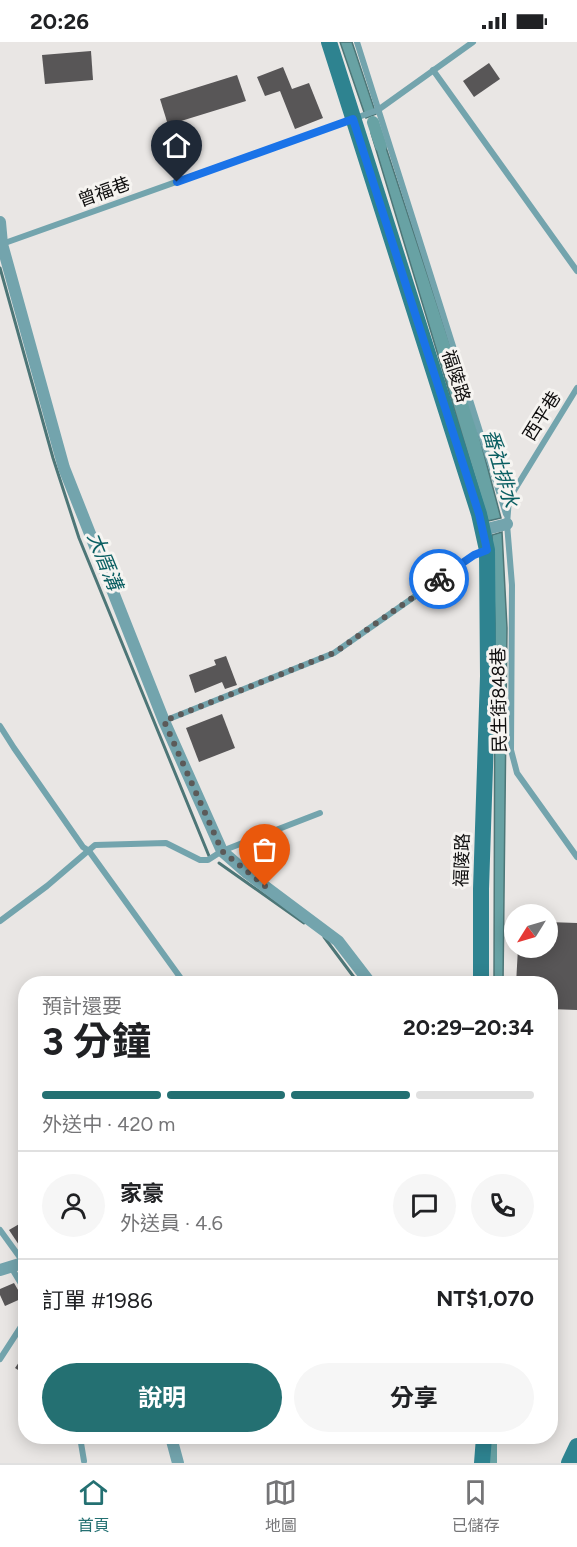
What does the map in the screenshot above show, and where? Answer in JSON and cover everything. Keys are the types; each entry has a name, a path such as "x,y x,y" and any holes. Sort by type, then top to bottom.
{"street":[{"name":"福陵路","path":"328,42 476,503 487,550 488,676 481,889 481,976"},
{"path":"0,222 1,244 64,468 164,721 222,851 247,873 338,940 365,976"},
{"path":"483,530 507,521"},
{"path":"173,1444 178,1463"},
{"path":"482,1463 483,1444"}],"lane":[{"path":"357,42 507,521"},
{"path":"353,119 378,110 473,42"},
{"path":"433,70 577,271"},
{"name":"曾福巷","path":"1,244 353,119"},
{"name":"西平巷","path":"507,521 509,499 577,388"},
{"name":"民生街848巷","path":"507,521 512,585 511,750 518,773 577,857"},
{"path":"164,721 334,653 474,555 487,550"},
{"path":"0,726 83,847 89,851 180,976"},
{"path":"0,921 47,886 95,845 166,843 200,860 208,860 222,851 320,813"},
{"path":"0,1230 18,1253"},
{"path":"5,1268 18,1283"},
{"path":"0,1359 18,1331"},
{"path":"81,1444 84,1461"}],"water":[{"path":"340,42 352,42 376,114 366,118"},
{"path":"380,129 475,420 501,518 488,521 371,133"},
{"path":"502,532 507,628 503,976 494,976 495,624 492,535"}],"building":[{"path":"91,51 93,80 45,84 42,55"},
{"path":"489,63 500,79 474,97 463,81"},
{"path":"283,67 292,89 309,83 323,118 295,129 280,91 265,96 257,77"},
{"path":"237,75 246,101 168,125 160,99"},
{"path":"226,656 237,685 225,689 222,682 195,693 189,675 216,665 214,660"},
{"path":"222,714 235,748 199,762 186,728"},
{"path":"558,922 577,923 577,1010 558,1009 558,976 516,976 517,958 558,958"},
{"path":"18,1225 18,1244 9,1230"},
{"path":"14,1283 18,1290 18,1300 5,1306 0,1289"}],"waterway":[{"name":"番社排水","path":"373,122 381,146"},
{"name":"大厝溝","path":"0,268 53,458 79,538 209,856"},
{"name":"大厝溝","path":"219,863 304,923"},
{"name":"大厝溝","path":"324,937 353,976"},
{"name":"番社排水","path":"491,1444 491,1463"}],"way so far":[{"path":"265,886 222,851 164,721 334,653 439,579"}],"route":[{"path":"177,182 353,119 479,514 487,550 474,555 439,579"}]}
